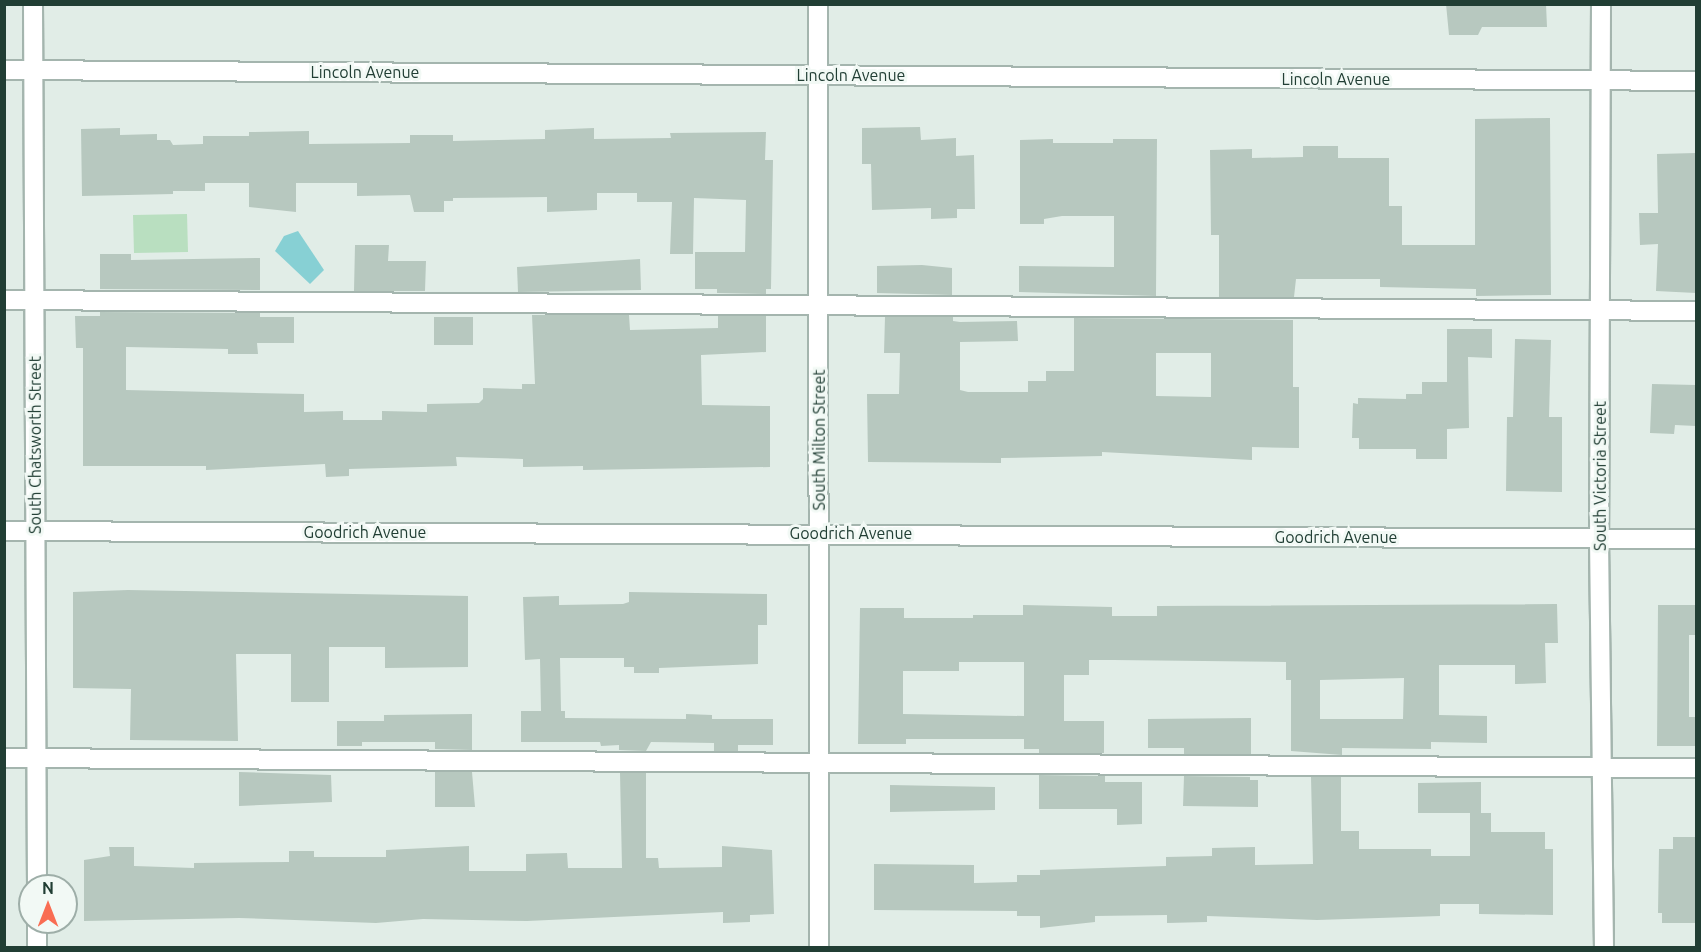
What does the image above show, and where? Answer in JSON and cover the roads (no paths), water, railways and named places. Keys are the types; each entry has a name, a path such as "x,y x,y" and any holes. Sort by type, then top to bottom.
{"street":[{"name":"South Chatsworth Street","path":"33,4 37,874"},
{"name":"South Milton Street","path":"818,4 819,948"},
{"name":"South Victoria Street","path":"1601,4 1599,539 1604,948"},
{"name":"Lincoln Avenue","path":"4,70 1696,81"},
{"path":"4,300 1696,311"},
{"name":"Goodrich Avenue","path":"4,531 819,533 1696,539"},
{"path":"4,758 1696,768"}],"water":[{"path":"298,231 324,270 310,284 275,251 284,236"}]}
